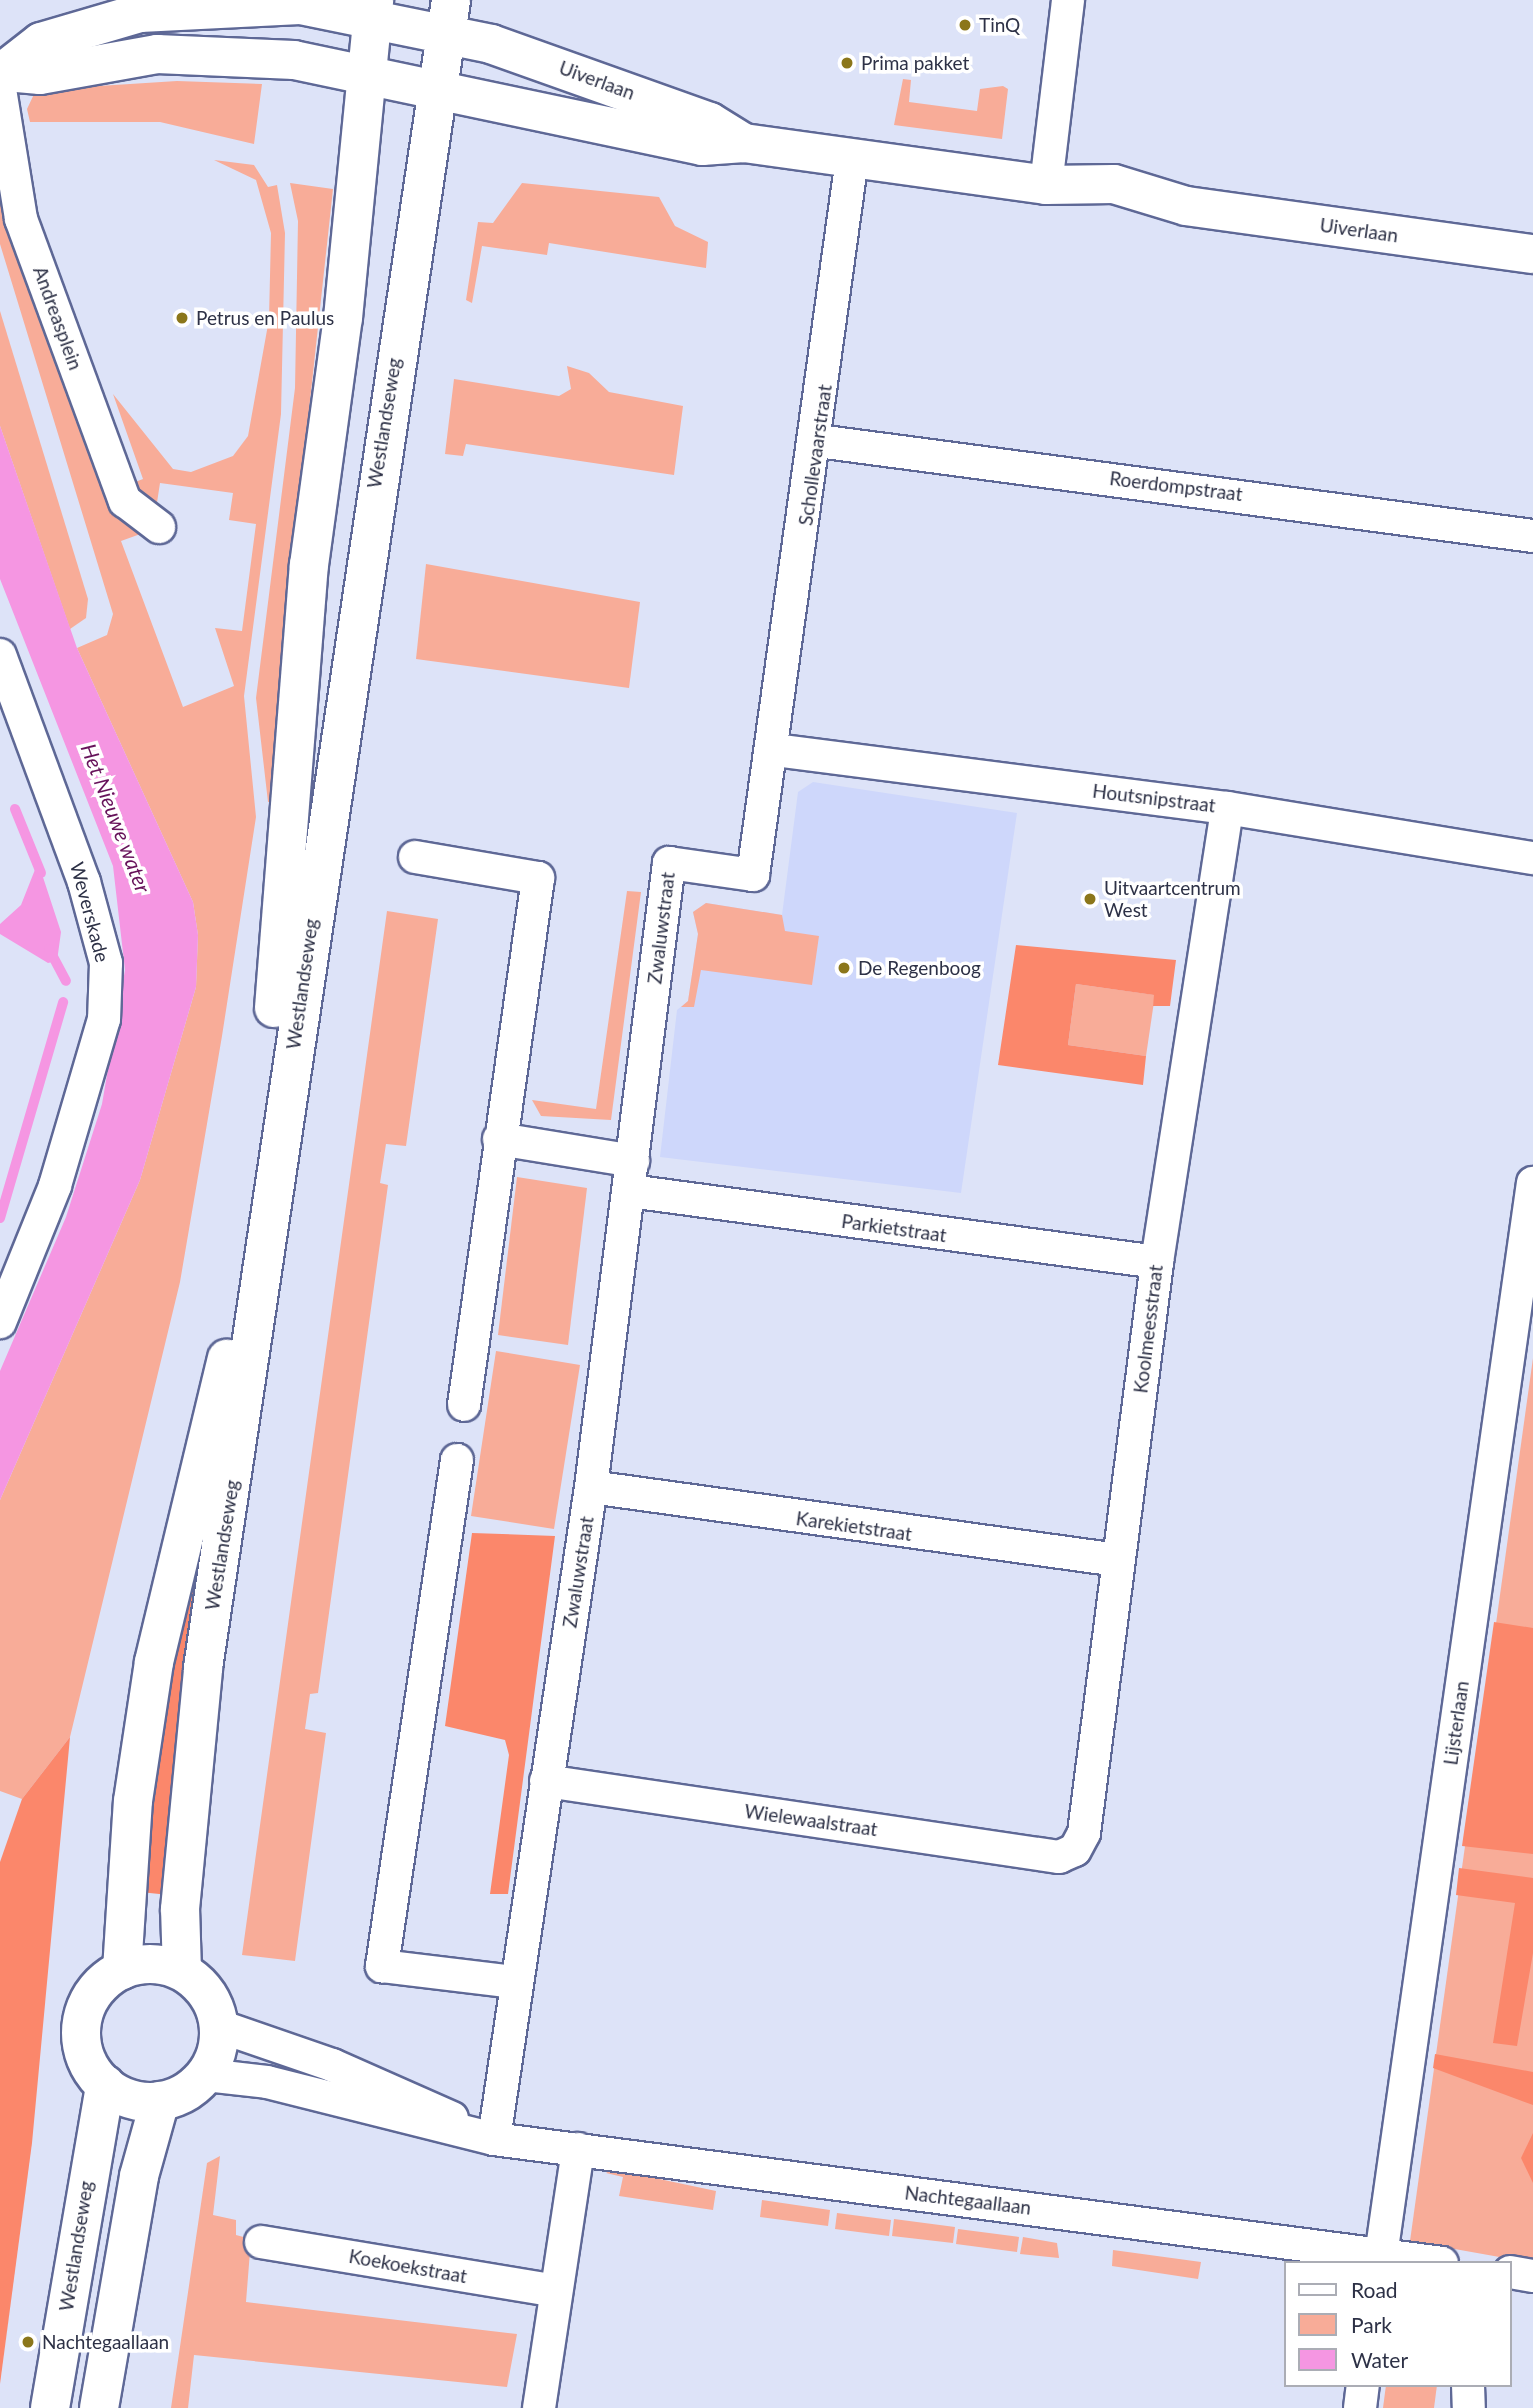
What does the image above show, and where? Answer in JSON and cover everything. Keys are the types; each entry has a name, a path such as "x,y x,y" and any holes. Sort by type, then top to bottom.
{"main road":[{"name":"Uiverlaan","path":"2,79 41,42 141,13 300,5 449,15 710,122 744,142"},
{"name":"Westlandseweg","path":"121,1970 133,1801 154,1662 224,1381 251,1203 276,991 309,565 343,318 373,9"},
{"name":"Westlandseweg","path":"182,1971 180,1909 203,1668 449,15"},
{"name":"Uiverlaan","path":"2,79 40,75 157,54 255,57 366,72 439,86 702,146 744,142 1045,185 1111,208 1186,205 1533,254"},
{"path":"152,1964 182,1971 208,1994 219,2026 206,2075 185,2092 160,2101 136,2101 105,2085 85,2054 81,2029 93,1994 121,1970 152,1964"},
{"name":"Westlandseweg","path":"50,2408 105,2085"},
{"path":"99,2408 139,2176 160,2101"}],"street":[{"path":"1045,185 1068,0"},
{"name":"Andreasplein","path":"2,79 21,219 125,501 159,527"},
{"name":"Schollevaarstraat","path":"774,750 818,441 852,159"},
{"name":"Roerdompstraat","path":"818,441 1533,536"},
{"name":"Weverskade","path":"0,1322 66,1147 104,1019 106,963 84,882 1,663"},
{"name":"Houtsnipstraat","path":"774,750 1227,807 1533,858"},
{"name":"Zwaluwstraat","path":"494,2139 514,1982 591,1487 632,1176 669,863 752,875 774,750"},
{"name":"Koolmeesstraat","path":"1075,1850 1084,1833 1157,1262 1227,807"},
{"path":"415,857 538,878 499,1139 464,1405"},
{"path":"499,1139 632,1176"},
{"name":"Parkietstraat","path":"632,1176 1157,1262"},
{"name":"Lijsterlaan","path":"1381,2259 1533,1183"},
{"path":"457,1460 382,1966 514,1982"},
{"name":"Karekietstraat","path":"591,1487 1118,1560"},
{"name":"Wielewaalstraat","path":"546,1781 1059,1857 1075,1850"},
{"name":"Nachtegaallaan","path":"219,2026 332,2065 494,2139"},
{"name":"Nachtegaallaan","path":"206,2075 267,2082 494,2139 1412,2261"},
{"path":"540,2408 578,2150"},
{"name":"Koekoekstraat","path":"261,2242 556,2291"},
{"path":"1512,2272 1533,2276"},
{"path":"1360,2408 1363,2387"},
{"path":"1468,2387 1469,2408"}],"shaded area":[{"name":"De Regenboog","path":"813,782 1017,813 961,1193 660,1157 677,1010 688,1001 698,934 693,912 706,903 782,915 798,792"},
{"path":"1016,945 1176,960 1170,1006 1153,1006 1154,995 1076,984 1068,1045 1146,1056 1143,1085 998,1065"},
{"path":"197,1530 213,1533 169,1895 140,1892 160,1695"},
{"path":"472,1533 555,1536 508,1894 490,1894 509,1755 505,1740 445,1726"},
{"path":"1494,1622 1533,1628 1533,1854 1462,1846"},
{"path":"70,1737 32,2143 0,2384 0,1862 22,1799"},
{"path":"1459,1868 1533,1878 1533,1953 1517,2046 1493,2043 1515,1903 1456,1895"},
{"path":"1435,2054 1533,2072 1533,2105 1433,2068"},
{"path":"1533,2133 1533,2183 1521,2158"}],"green space":[{"path":"903,79 911,80 909,102 977,111 980,89 1003,86 1008,89 1002,139 894,125"},
{"path":"177,81 262,84 254,144 160,122 30,122 27,109 36,90"},
{"path":"0,145 146,532 121,541 183,707 234,686 215,628 242,631 256,524 229,520 233,493 160,483 156,509 130,484 143,479 113,394 173,469 191,472 233,456 248,436 269,319 271,233 256,180 214,160 254,165 268,187 277,185 285,233 281,414 244,696 256,817 222,1036 180,1282 70,1737 22,1799 0,1791 0,1500 140,1180 196,987 198,935 193,902 77,648 107,635 113,614 0,244"},
{"path":"290,183 333,189 299,502 280,803 268,802 256,698 295,388 298,221"},
{"path":"522,183 659,197 675,226 708,242 706,268 549,243 547,255 482,246 472,303 466,300 478,222 493,223"},
{"path":"0,311 88,599 86,618 70,629 0,426"},
{"path":"567,366 589,373 609,392 683,406 674,475 466,444 463,456 445,454 454,379 559,396 571,389"},
{"path":"426,564 640,602 629,688 416,659"},
{"path":"627,891 641,892 611,1120 541,1116 532,1100 596,1109"},
{"path":"706,903 782,915 785,931 819,936 812,985 701,970 694,1007 681,1007 688,1001 698,934 693,912"},
{"path":"387,911 438,919 406,1146 386,1144 380,1183 388,1185 318,1693 310,1694 305,1729 326,1733 295,1961 242,1955"},
{"path":"1076,984 1155,995 1146,1056 1068,1045"},
{"path":"517,1177 587,1188 568,1345 498,1335"},
{"path":"496,1351 580,1365 554,1529 471,1516"},
{"path":"1533,1358 1533,2263 1410,2241"},
{"path":"220,2156 213,2215 236,2220 236,2235 251,2239 246,2302 517,2334 507,2387 194,2355 188,2408 171,2408 207,2163"},
{"path":"612,2169 716,2191 713,2210 619,2196 623,2177 606,2173"},
{"path":"762,2200 830,2210 828,2226 760,2217"},
{"path":"837,2213 891,2220 889,2236 835,2229"},
{"path":"894,2219 955,2227 953,2243 892,2236"},
{"path":"958,2229 1019,2237 1017,2252 956,2244"},
{"path":"1023,2237 1057,2243 1059,2258 1020,2254"},
{"path":"1113,2250 1201,2262 1198,2279 1112,2266"},
{"path":"1386,2387 1437,2387 1434,2408 1383,2408"}],"water":[{"name":"Het Nieuwe water","path":"0,426 77,648 193,902 198,935 196,987 140,1180 0,1500 0,1371 66,1217 102,1104 125,970 113,866 0,579"},
{"path":"38,862 61,932 57,961 48,963 0,934 0,924 21,905"}],"waterway":[{"path":"15,809 41,873"},
{"path":"49,949 66,981"},
{"path":"0,1218 63,1002"}],"place":[{"name":"TinQ","path":"965,25"},
{"name":"Prima pakket","path":"847,63"},
{"name":"Petrus en Paulus","path":"182,318"},
{"name":"Uitvaartcentrum West","path":"1090,899"},
{"name":"De Regenboog","path":"844,968"},
{"name":"Nachtegaallaan","path":"28,2342"}]}
